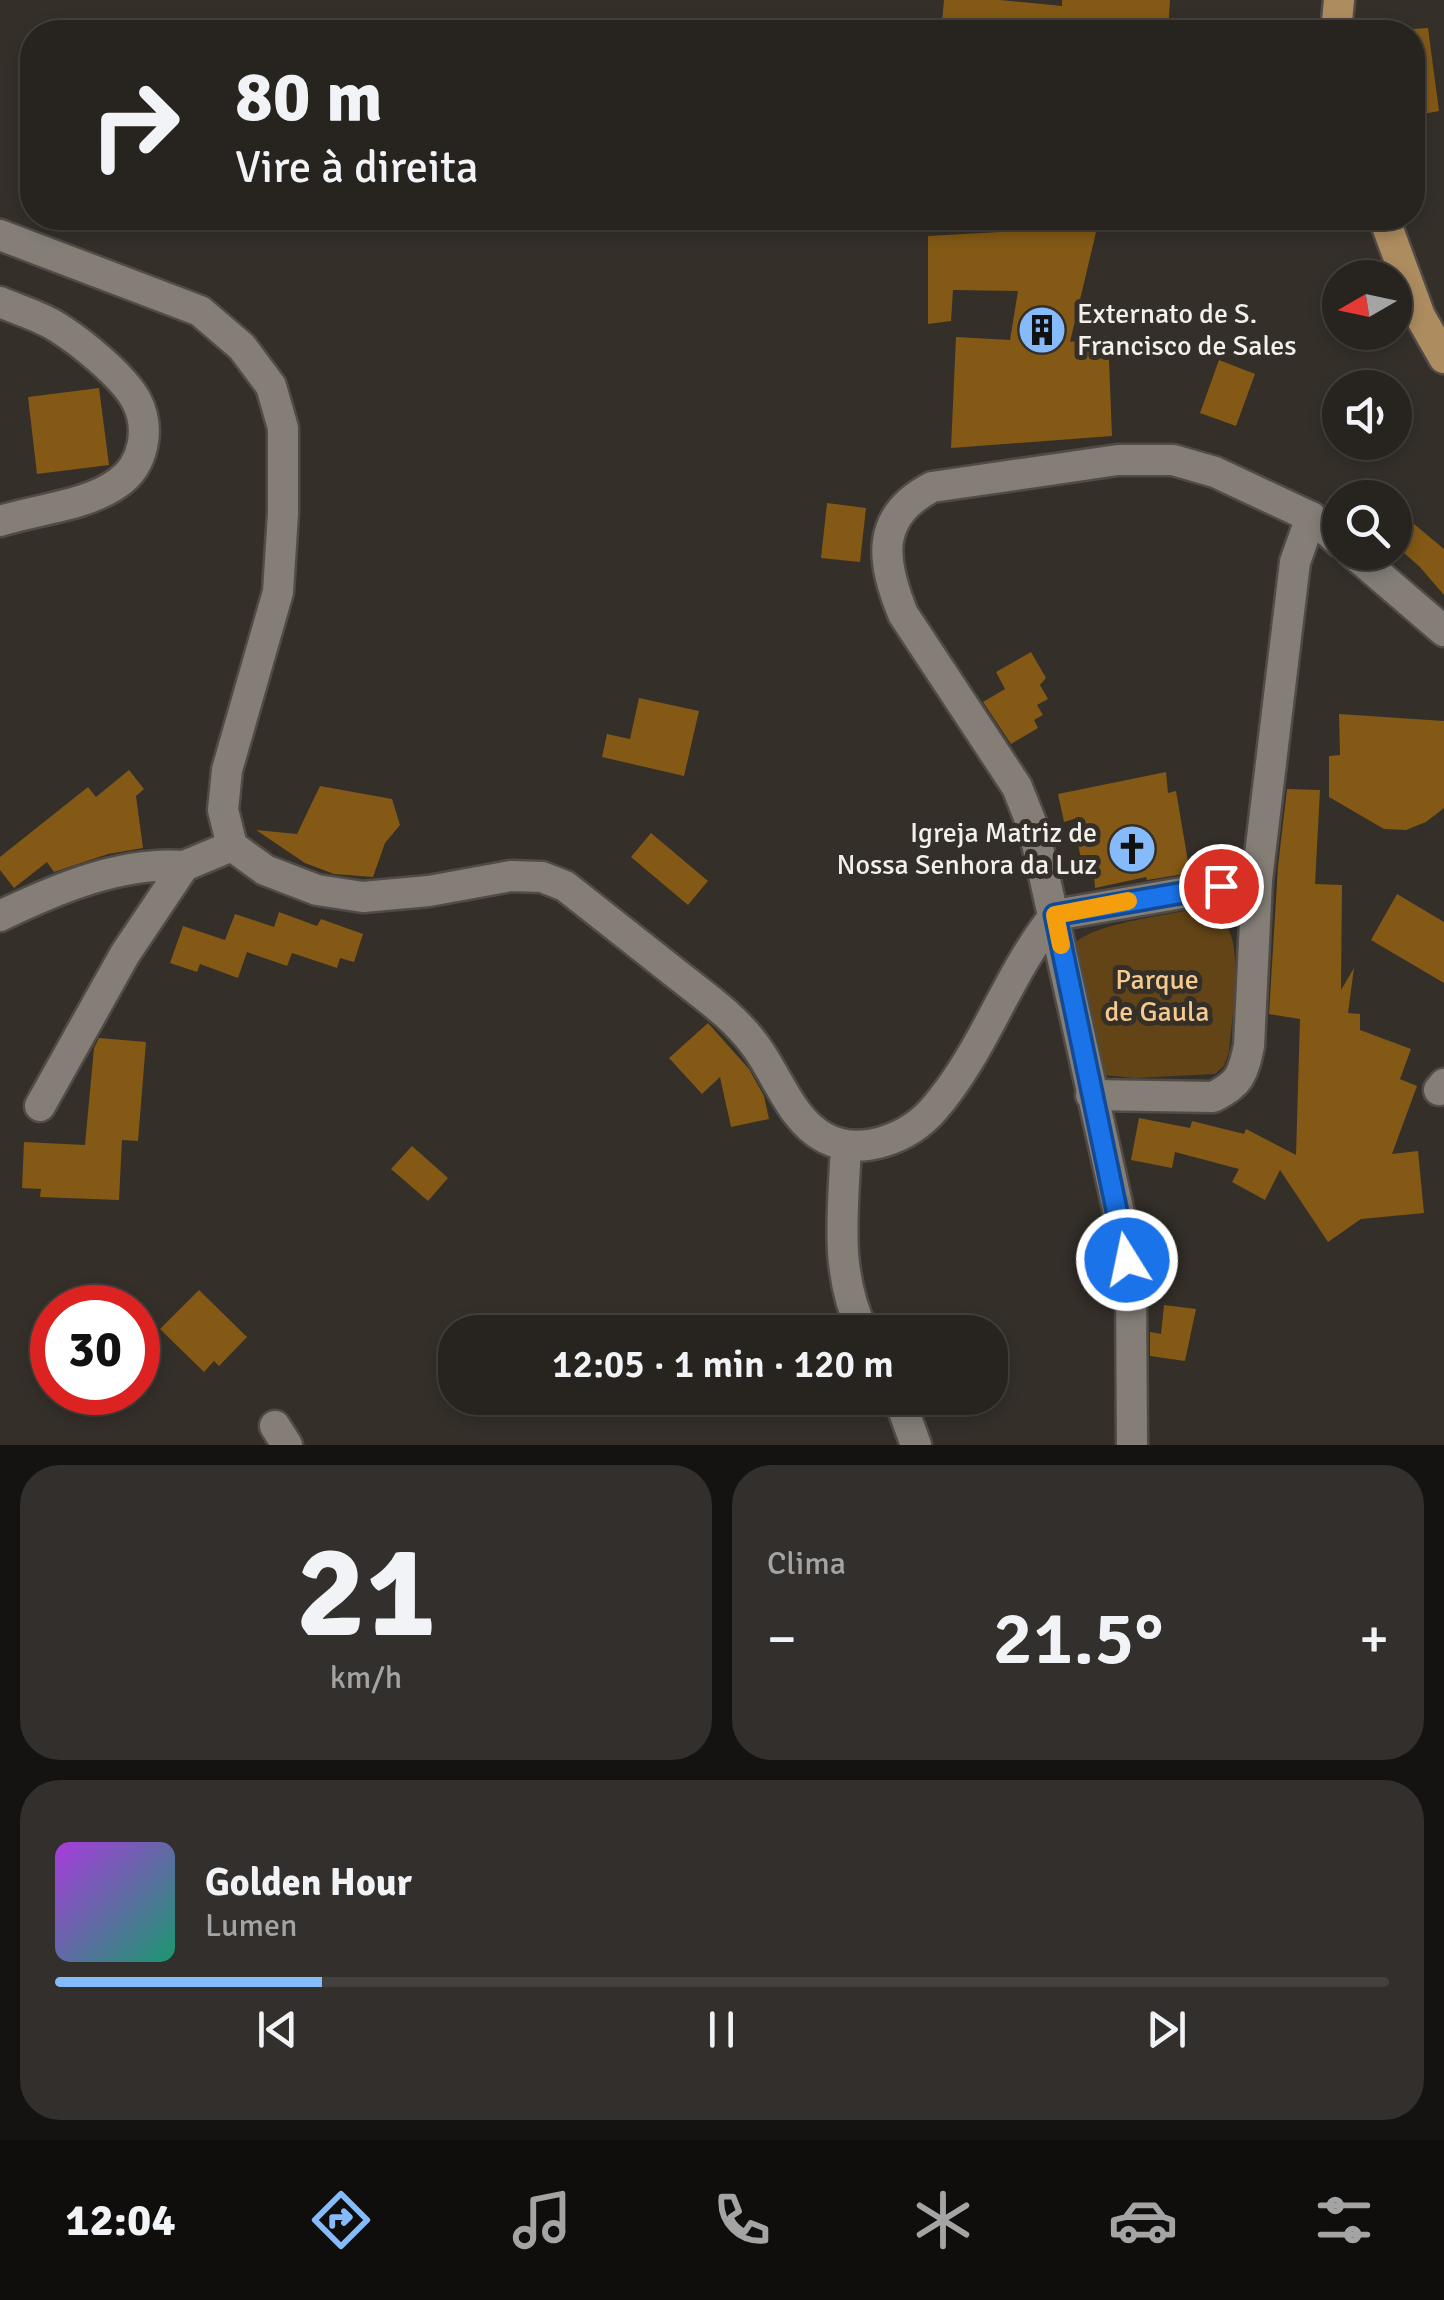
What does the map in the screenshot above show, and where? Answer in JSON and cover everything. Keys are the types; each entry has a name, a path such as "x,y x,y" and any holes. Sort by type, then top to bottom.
{"main road":[{"path":"1388,230 1420,316 1444,358"}],"street":[{"path":"0,235 200,311 242,347 271,386 283,428 278,592 227,770 223,810 232,846 265,870 317,890 362,897 512,876 542,878 565,886 731,1017 755,1044 809,1128 846,1146 873,1144 902,1134 932,1112 970,1062 1036,938 1055,915 1257,880"},
{"path":"0,302 56,326 118,376 137,401 144,430 141,457 120,483 84,499 0,520"},
{"path":"1132,1445 1131,1289 1123,1231 1034,830 1017,788 903,614 890,583 886,548 894,518 911,498 932,487 1118,460 1173,460 1215,472 1311,517 1322,526"},
{"path":"1091,1095 1213,1097 1231,1088 1243,1070 1248,1046 1257,880 1295,562 1311,517"},
{"path":"1373,570 1444,631"},
{"path":"0,916 67,887 158,864 184,866 232,846"},
{"path":"40,1106 125,954 184,866"},
{"path":"846,1146 842,1252 848,1302 854,1315"},
{"path":"908,1415 916,1445"}],"green space":[{"name":"Parque de Gaula","path":"1184,911 1218,917 1234,945 1234,1002 1224,1066 1215,1074 1134,1078 1105,1075 1095,1065 1071,948 1090,933"}],"building":[{"path":"944,0 1062,6 1062,0 1170,0 1169,20 942,20"},
{"path":"1425,28 1439,111 1425,114"},
{"name":"Externato de S. Francisco de Sales","path":"1097,230 1070,342 1108,336 1112,436 951,448 956,337 1010,340 1018,291 953,290 951,321 928,324 928,236"},
{"path":"1219,360 1255,374 1236,426 1200,413"},
{"path":"99,388 109,465 37,474 28,397"},
{"path":"827,503 866,508 860,562 821,558"},
{"path":"1414,524 1444,549 1444,595 1412,560"},
{"path":"1031,652 1046,678 1040,685 1048,699 1037,705 1043,715 1034,720 1038,728 1011,744 983,702 1005,689 996,672"},
{"path":"639,698 699,711 684,776 602,757 607,734 630,739"},
{"path":"1339,714 1444,721 1444,808 1426,822 1406,830 1384,829 1329,797 1329,756 1340,755"},
{"path":"129,770 144,789 136,796 143,848 108,854 54,872 47,862 14,888 0,870 0,857 88,787 96,797"},
{"name":"Igreja Matriz de Nossa Senhora da Luz","path":"1166,772 1168,793 1176,791 1190,873 1095,888 1094,876 1084,878 1074,819 1064,822 1058,794"},
{"path":"320,786 392,799 400,825 385,843 373,877 334,874 305,863 256,830 297,834"},
{"path":"1287,789 1320,790 1315,884 1342,885 1341,990 1354,968 1348,1013 1360,1014 1360,1030 1411,1049 1400,1079 1417,1086 1392,1154 1418,1151 1424,1213 1361,1219 1328,1242 1280,1170 1265,1200 1232,1182 1239,1169 1175,1152 1172,1168 1131,1160 1139,1118 1190,1128 1192,1121 1244,1134 1246,1129 1296,1155 1300,1019 1269,1014"},
{"path":"651,833 708,881 688,905 631,857"},
{"path":"1397,894 1444,922 1444,983 1371,940"},
{"path":"279,912 317,926 321,919 363,934 354,962 340,958 337,968 292,953 287,966 247,952 238,978 200,964 197,972 170,963 183,926 225,940 235,914 274,927"},
{"path":"708,1023 749,1069 764,1096 769,1119 731,1127 720,1077 702,1094 669,1058"},
{"path":"99,1038 146,1042 138,1141 122,1140 119,1200 40,1197 41,1189 22,1188 24,1142 85,1145 94,1048"},
{"path":"412,1146 448,1178 428,1201 391,1169"},
{"path":"199,1290 247,1337 219,1366 214,1361 204,1372 160,1329"},
{"path":"1164,1305 1196,1309 1185,1361 1150,1356 1150,1332 1161,1334"}],"slow traffic":[{"path":"1061,945 1055,915 1128,901"}],"place":[{"name":"Externato de S. Francisco de Sales","path":"1042,330"},
{"name":"Igreja Matriz de Nossa Senhora da Luz","path":"1132,849"}],"route":[{"path":"1127,1260 1055,915 1221,886"}]}
